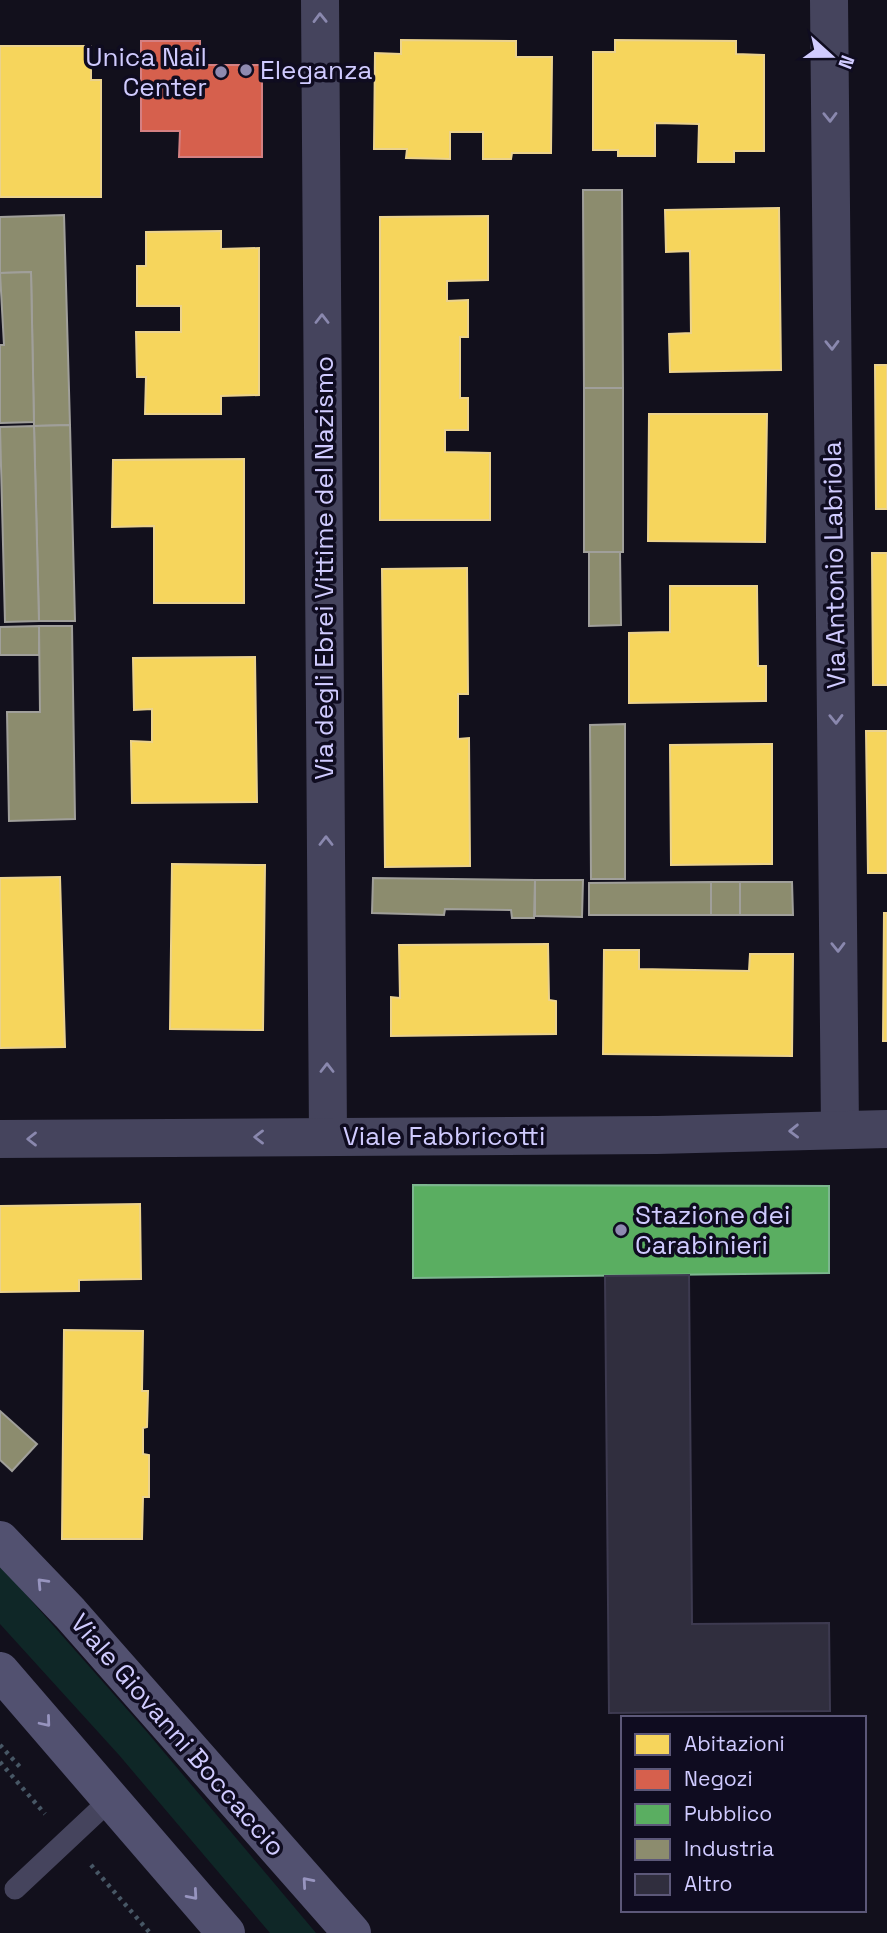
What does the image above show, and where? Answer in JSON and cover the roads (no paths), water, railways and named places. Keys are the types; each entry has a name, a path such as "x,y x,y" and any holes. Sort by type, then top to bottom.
{"main road":[{"name":"Viale Giovanni Boccaccio","path":"0,1540 122,1671 352,1933"},
{"path":"0,1671 226,1933"}],"street":[{"name":"Via degli Ebrei Vittime del Nazismo","path":"320,0 328,1136"},
{"name":"Via Antonio Labriola","path":"830,0 840,1130"},
{"name":"Viale Fabbricotti","path":"0,1139 645,1135 887,1129"}],"lane":[{"path":"15,1889 111,1799"}],"place":[{"name":"Eleganza","path":"246,70"},
{"name":"Unica Nail Center","path":"221,72"},
{"name":"Stazione dei Carabinieri","path":"621,1230"}]}
